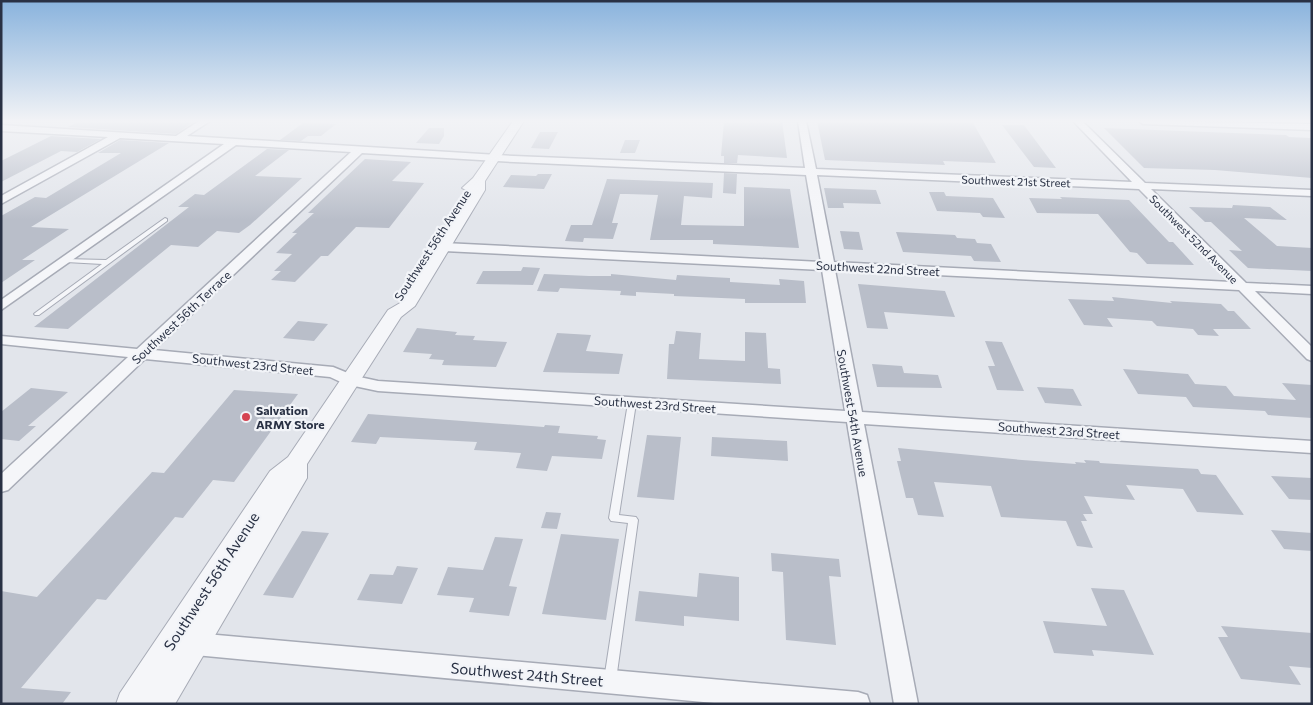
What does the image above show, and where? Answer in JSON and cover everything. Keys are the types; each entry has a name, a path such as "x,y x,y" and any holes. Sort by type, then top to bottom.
{"street":[{"path":"1,201 85,154"},
{"path":"1,306 217,154"},
{"name":"Southwest 56th Terrace","path":"1,485 355,154"},
{"name":"Southwest 21st Street","path":"439,154 493,158 1312,193"},
{"name":"Southwest 56th Avenue","path":"394,314 393,303 466,190 478,180 496,154"},
{"name":"Southwest 54th Avenue","path":"807,154 906,704"},
{"name":"Southwest 52nd Avenue","path":"1109,154 1312,356"},
{"name":"Southwest 56th Avenue","path":"131,704 278,477 296,463 394,314 406,306 478,190 478,180"},
{"name":"Southwest 22nd Street","path":"444,247 1312,290"},
{"name":"Southwest 23rd Street","path":"1,340 333,372 350,380 378,386 1312,447"},
{"name":"Southwest 56th Avenue","path":"158,704 296,478 296,463"},
{"name":"Southwest 24th Street","path":"195,644 858,704"}],"lane":[{"path":"37,314 165,220"},
{"path":"66,260 107,262"},
{"path":"610,682 633,520 614,518 632,403"}],"building":[{"path":"15,154 55,154 1,182 1,161"},
{"path":"119,154 151,154 31,227 69,229 22,260 35,260 1,283 1,216 35,197 46,198"},
{"path":"260,154 284,154 255,176 302,178 239,233 217,231 198,247 171,245 68,329 34,327 189,207 178,207 195,194 204,195"},
{"path":"721,154 786,154 787,158 738,155 737,163 724,163 724,156 721,156"},
{"path":"824,154 991,154 996,163 943,161 945,165 825,160"},
{"path":"1024,154 1046,154 1056,168 1034,167"},
{"path":"1130,154 1312,154 1312,178 1215,170 1144,168"},
{"path":"365,159 411,162 392,181 424,183 389,228 356,227 328,256 321,256 295,282 271,280 281,271 274,271 292,254 276,253 297,233 292,233 314,213 308,213"},
{"path":"724,173 737,174 736,194 723,193"},
{"path":"538,174 552,174 544,189 503,187 511,175 536,176"},
{"path":"607,179 713,183 712,198 684,196 681,225 744,226 744,187 790,189 799,248 713,244 713,240 650,240 658,195 627,194 620,194 612,223 618,223 613,239 584,238 583,242 565,241 571,225 592,225"},
{"path":"824,188 876,190 881,204 843,203 844,208 828,208"},
{"path":"929,192 944,192 946,196 993,198 1005,218 983,217 980,213 937,211"},
{"path":"1060,197 1129,200 1194,265 1147,264 1137,253 1130,252 1098,214 1037,213 1029,198 1062,199"},
{"path":"1233,205 1270,207 1287,220 1244,218 1277,246 1312,248 1312,271 1248,268 1229,250 1242,251 1211,222 1205,222 1189,207 1232,208"},
{"path":"840,231 859,232 863,250 844,249"},
{"path":"896,232 955,235 957,238 975,239 977,243 991,244 1001,262 974,261 971,256 903,252"},
{"path":"523,267 540,268 533,285 476,284 483,271 521,271"},
{"path":"544,274 611,276 611,274 676,280 677,275 730,278 730,282 780,285 779,279 804,281 806,303 745,303 745,299 674,296 674,294 636,292 636,296 620,295 621,291 560,288 558,292 537,291"},
{"path":"858,284 945,291 955,317 884,312 888,329 867,328"},
{"path":"1112,297 1172,303 1170,301 1221,304 1228,311 1234,311 1251,329 1213,329 1219,336 1198,335 1193,329 1157,326 1152,321 1107,318 1113,327 1084,325 1068,299 1114,301"},
{"path":"298,321 328,324 314,341 283,338"},
{"path":"417,328 457,332 455,335 475,336 473,340 507,342 496,367 442,365 444,360 429,359 432,354 403,352"},
{"path":"676,331 701,333 699,359 745,361 745,332 766,333 768,368 780,369 781,384 667,379 669,344 674,344"},
{"path":"557,333 591,335 586,351 623,354 619,374 543,372"},
{"path":"985,341 1002,342 1024,391 997,390 988,366 995,366"},
{"path":"872,364 902,366 904,373 938,375 942,388 877,387"},
{"path":"1123,369 1188,374 1195,384 1226,386 1234,396 1296,400 1282,383 1312,385 1312,418 1268,415 1265,411 1193,407 1186,397 1138,394"},
{"path":"1037,387 1073,389 1082,406 1045,403"},
{"path":"31,388 68,392 28,426 36,426 19,441 1,439 1,412"},
{"path":"234,390 298,394 234,482 213,480 183,518 175,517 106,600 97,599 21,688 71,692 62,704 1,704 1,591 37,597 152,472 164,473"},
{"path":"368,414 544,427 545,425 560,426 558,433 598,436 597,439 606,440 602,459 552,456 547,471 516,468 521,453 474,450 477,442 380,437 376,444 351,442"},
{"path":"647,435 681,437 674,500 637,497"},
{"path":"712,437 787,441 788,461 711,456"},
{"path":"898,448 1076,464 1075,462 1086,463 1084,460 1099,461 1100,463 1198,469 1201,474 1216,475 1244,515 1197,512 1183,489 1126,485 1135,500 1084,496 1093,514 1083,514 1087,521 1081,521 1093,548 1077,546 1066,521 1001,517 991,486 934,482 944,517 918,515 913,498 906,498 897,461 901,461"},
{"path":"1271,476 1312,478 1312,500 1289,499"},
{"path":"546,512 561,513 557,529 541,528"},
{"path":"1271,530 1312,533 1312,551 1284,549"},
{"path":"302,531 329,533 293,598 263,595"},
{"path":"561,534 619,539 606,620 542,614"},
{"path":"495,537 523,539 509,586 517,587 509,616 469,612 474,598 437,595 448,567 483,570"},
{"path":"771,553 839,559 841,577 829,576 836,645 786,640 783,572 772,571"},
{"path":"397,566 418,568 402,604 357,600 370,574 393,575"},
{"path":"699,573 739,577 739,621 684,616 684,626 635,621 639,591 697,597"},
{"path":"1091,588 1124,590 1154,655 1092,650 1094,656 1054,653 1043,621 1107,626"},
{"path":"1221,626 1312,633 1312,668 1289,666 1301,685 1241,679 1218,637 1228,637"}],"place":[{"name":"Salvation ARMY Store","path":"246,417"}]}
